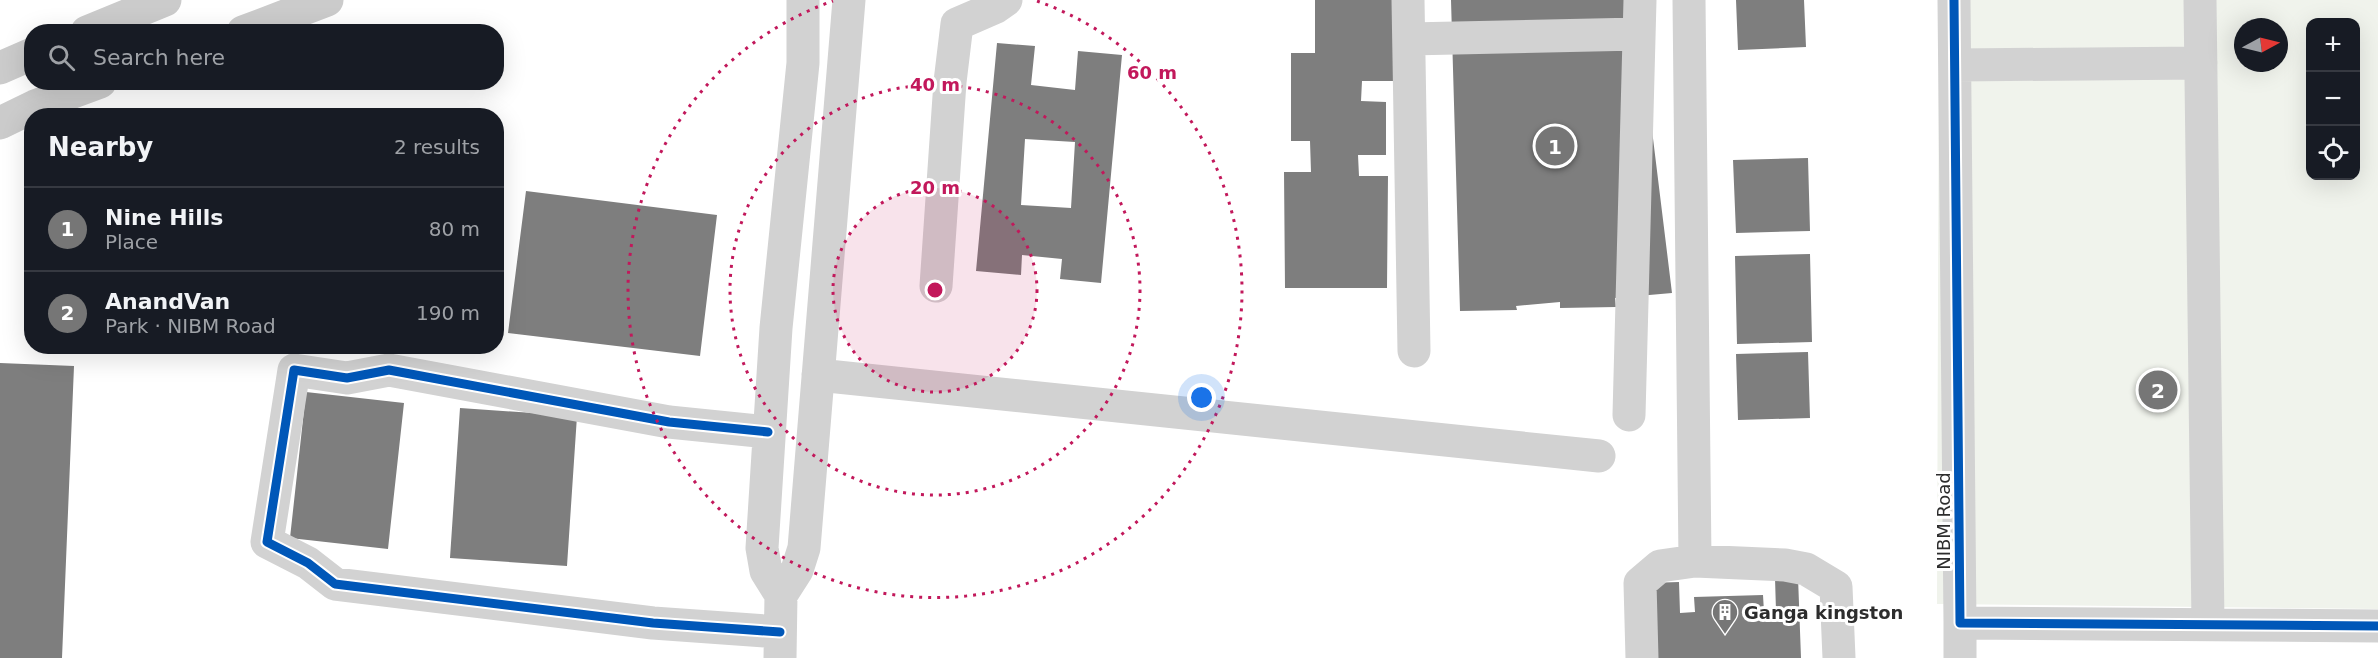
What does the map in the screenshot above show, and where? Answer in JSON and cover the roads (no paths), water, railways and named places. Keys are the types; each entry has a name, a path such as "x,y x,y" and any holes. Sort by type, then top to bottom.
{"street":[{"path":"106,24 165,0"},
{"path":"264,24 327,0"},
{"path":"781,596 766,571 762,548 777,316 803,63 803,0"},
{"path":"768,432 669,422 389,370 347,378 294,370 267,542 308,563 335,584 654,622 780,645 781,596 797,570 804,548 849,0"},
{"path":"936,286 950,82 957,24 996,7 1006,0"},
{"path":"1408,0 1414,351"},
{"path":"1629,415 1640,0"},
{"path":"1689,0 1695,561"},
{"name":"NIBM Road","path":"1954,0 1960,658"},
{"path":"2200,0 2208,624"},
{"path":"1409,39 1639,34"},
{"path":"0,68 24,58"},
{"path":"1956,65 2201,63"},
{"path":"31,108 78,90"},
{"path":"0,123 24,111"},
{"path":"818,375 1599,456"},
{"path":"1642,658 1640,583 1660,566 1695,561 1785,565 1806,569 1836,588 1839,658"},
{"path":"1960,623 2378,626"}],"place":[{"name":"Nine Hills","path":"1555,146"},
{"name":"AnandVan","path":"2158,390"},
{"name":"Ganga kingston","path":"1725,635"}]}
